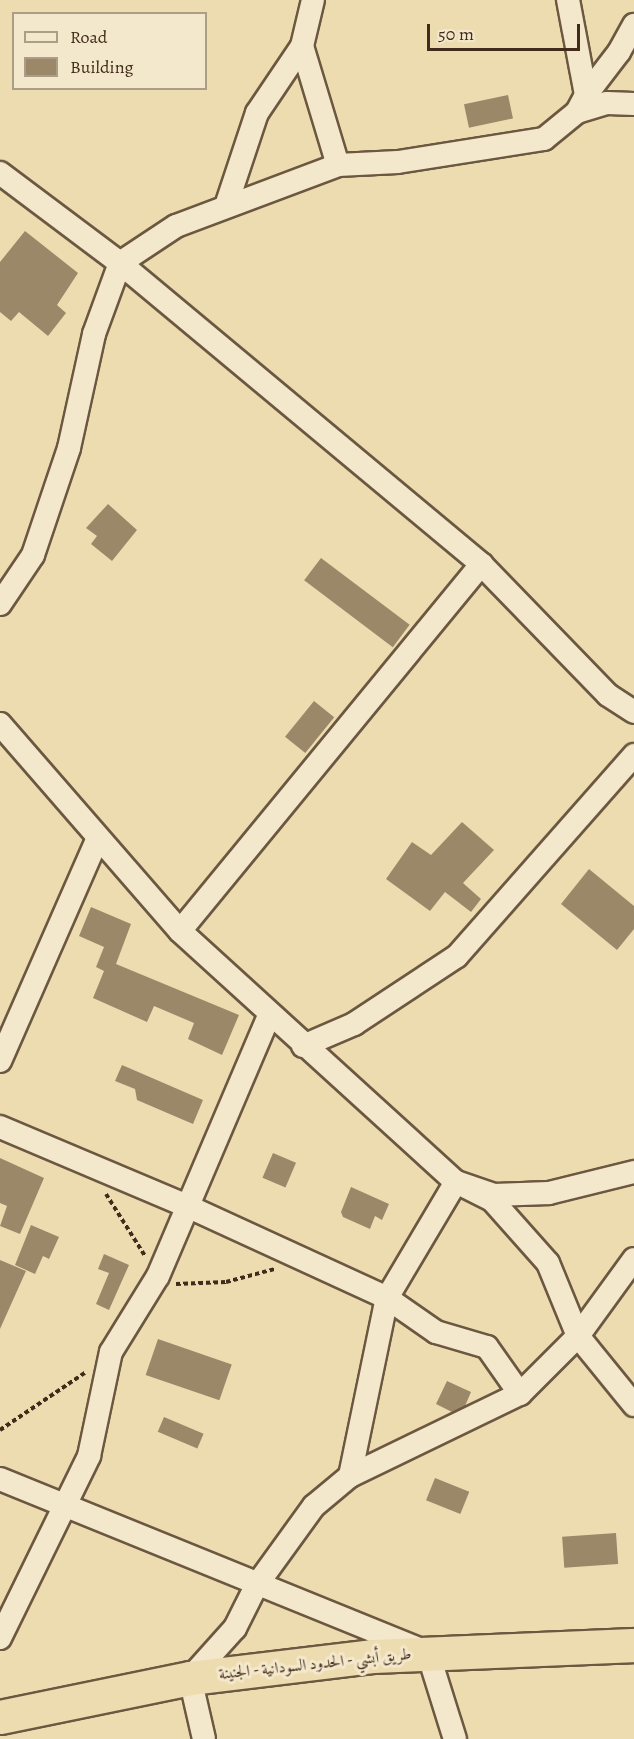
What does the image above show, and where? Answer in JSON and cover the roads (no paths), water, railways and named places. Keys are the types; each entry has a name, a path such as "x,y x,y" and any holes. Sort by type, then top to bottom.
{"highway":[{"name":"طريق أبشي - الحدود السودانية - الجنينة","path":"0,1717 190,1678 428,1653 634,1645"}],"street":[{"path":"226,206 257,113 302,46 313,0"},
{"path":"568,0 582,103"},
{"path":"0,604 33,555 69,448 94,334 120,263 176,226 338,165 398,162 544,139 582,103 620,52 634,25"},
{"path":"302,46 338,165"},
{"path":"582,103 634,104"},
{"path":"0,173 120,263 481,564 608,695 634,712"},
{"path":"180,931 481,564"},
{"path":"0,724 180,931 270,1016 456,1182 492,1200 548,1263 578,1336 634,1405"},
{"path":"303,1046 354,1024 457,956 634,755"},
{"path":"0,1061 98,838"},
{"path":"0,1638 89,1456 111,1352 158,1276 185,1205 270,1016"},
{"path":"0,1127 185,1205 387,1298 436,1332 487,1347 519,1394"},
{"path":"456,1182 494,1195 549,1193 634,1172"},
{"path":"350,1476 387,1298 456,1182"},
{"path":"204,1739 190,1678 235,1628 256,1586 314,1506 350,1476 519,1394 578,1336 634,1259"},
{"path":"0,1479 256,1586 428,1653 455,1739"}]}
